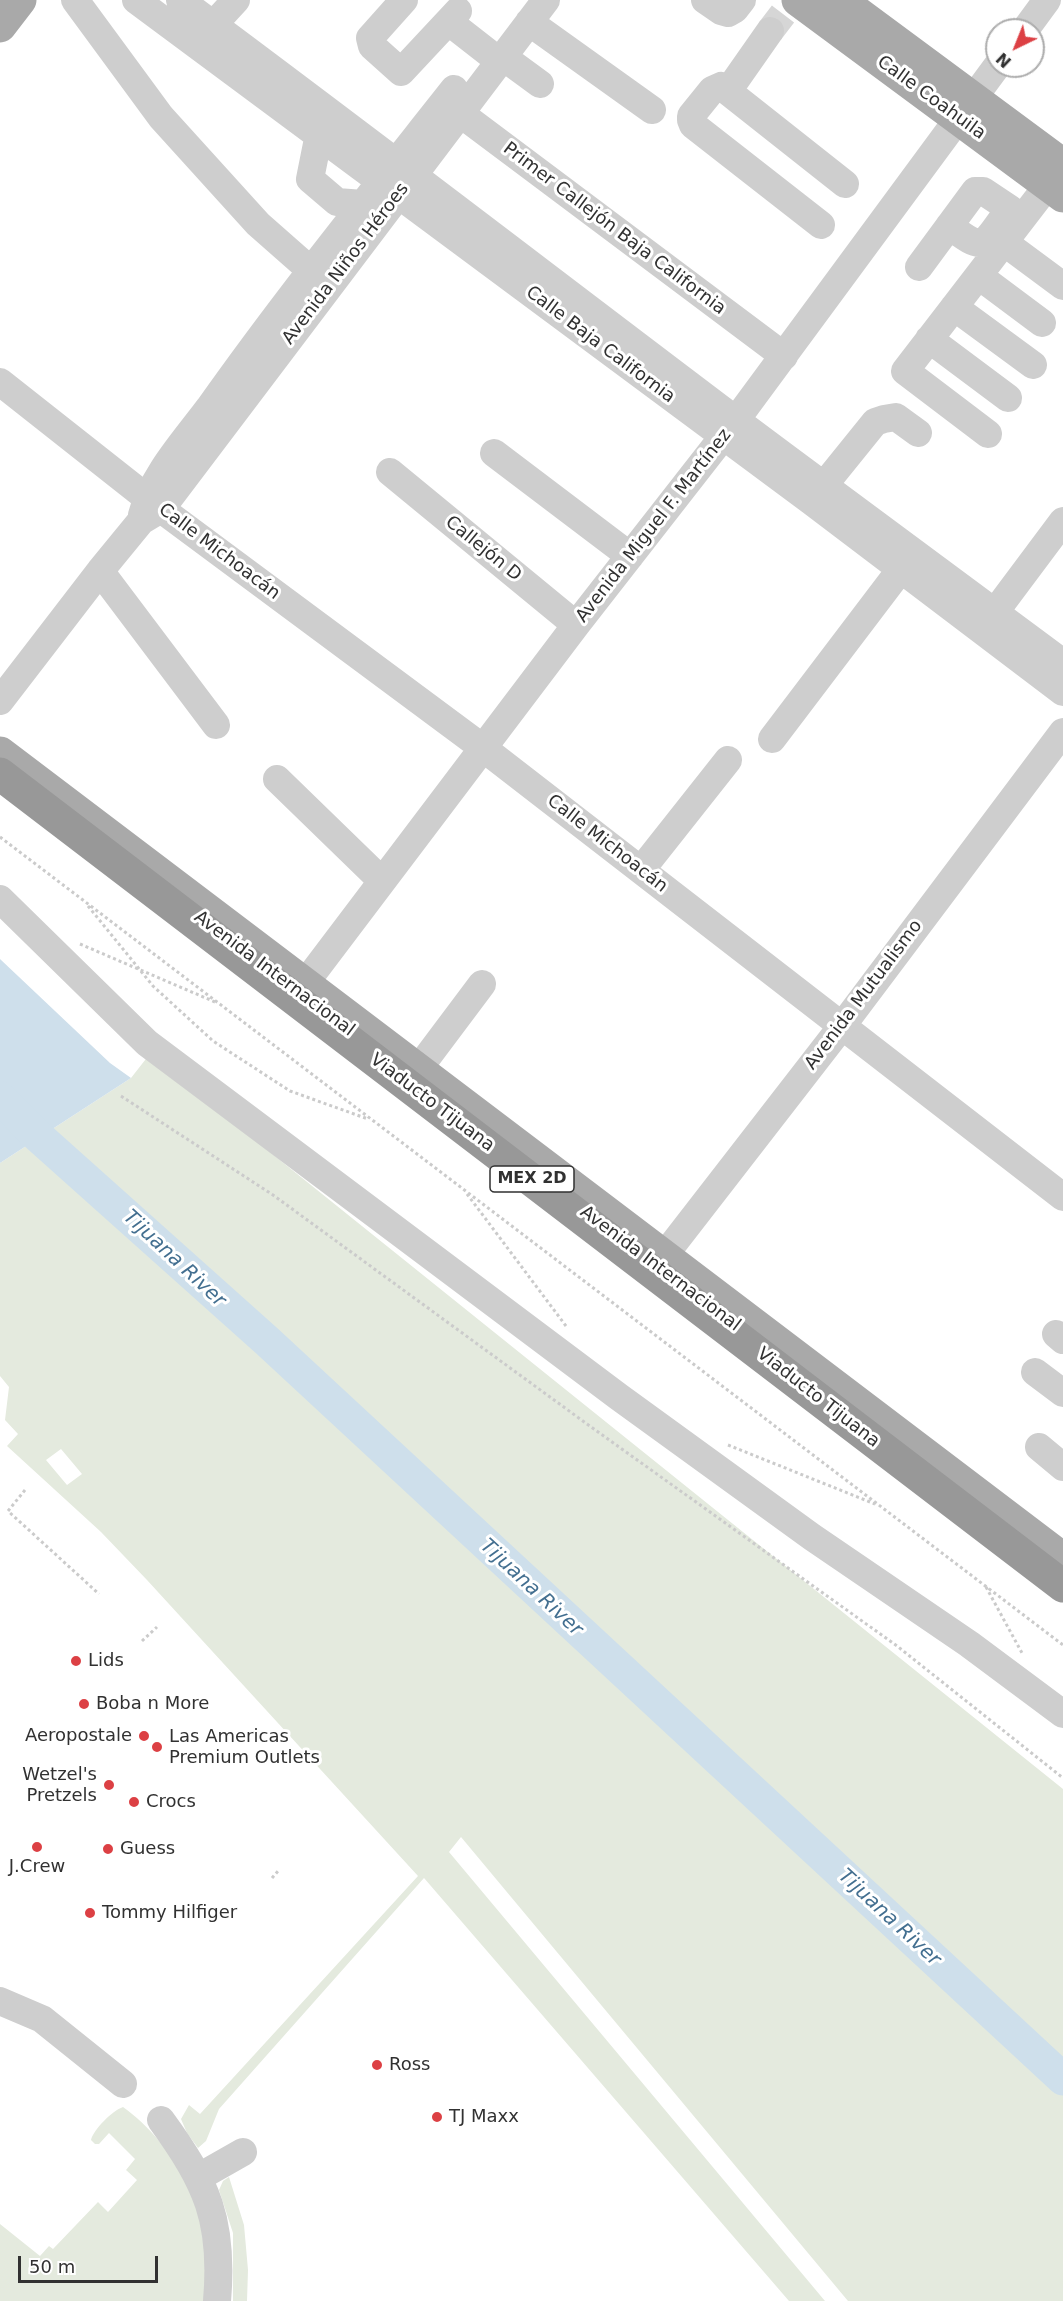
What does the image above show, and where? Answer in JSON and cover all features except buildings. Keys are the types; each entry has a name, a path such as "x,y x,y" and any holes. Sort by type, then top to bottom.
{"highway":[{"name":"Avenida Internacional","path":"0,765 1061,1558"},
{"name":"Viaducto Tijuana","path":"0,774 1063,1586"},
{"name":"Viaducto Tijuana","path":"0,787 1063,1597"},
{"name":"Avenida Internacional","path":"0,796 1063,1607"}],"main road":[{"path":"0,26 20,0"},
{"name":"Calle Coahuila","path":"840,0 1052,180"},
{"name":"Calle Coahuila","path":"786,11 966,109"},
{"name":"Avenida Internacional","path":"0,753 306,982 663,1257 1061,1558"}],"street":[{"path":"75,0 161,117 258,224 320,279"},
{"name":"Calle Baja California","path":"136,0 319,134 397,178"},
{"name":"Calle Baja California","path":"180,0 315,99 397,178 730,429 818,494 995,612 1063,663"},
{"path":"213,25 236,0"},
{"path":"404,0 370,38 372,46 397,70 404,72 451,11 499,53 540,84"},
{"path":"705,0 728,13 735,9 742,0"},
{"path":"1034,18 1047,0"},
{"path":"533,7 652,110"},
{"name":"Avenida Niños Héroes","path":"0,701 149,509 397,178 452,107 499,53 533,7"},
{"path":"728,91 786,11"},
{"name":"Avenida Miguel F. Martínez","path":"306,982 576,625 730,429 989,78"},
{"path":"820,225 693,125 691,116 712,90 721,86 845,184"},
{"name":"Primer Callejón Baja California","path":"452,107 784,356"},
{"path":"319,134 310,179 337,202 363,204"},
{"name":"Avenida Niños Héroes","path":"320,279 363,204 397,178"},
{"path":"948,226 973,243 979,244 986,241 1010,208 1052,180"},
{"path":"988,434 905,371 1052,180"},
{"path":"919,267 975,192 982,191 1010,208"},
{"path":"1005,243 1063,286"},
{"path":"979,276 1042,323"},
{"path":"954,307 1033,365"},
{"path":"929,339 1008,398"},
{"name":"Calle Michoacán","path":"0,382 149,509 483,748 1063,1197"},
{"path":"818,494 875,422 884,418 896,417 918,433"},
{"path":"495,453 630,556"},
{"name":"Callejón D","path":"390,472 576,625"},
{"name":"Calle Baja California","path":"818,494 900,569 1063,692"},
{"path":"995,612 1063,521"},
{"path":"772,740 900,569"},
{"path":"99,571 216,725"},
{"name":"Avenida Mutualismo","path":"663,1257 842,1026 1063,732"},
{"path":"641,870 728,760"},
{"path":"277,779 382,881"},
{"path":"0,899 147,1043 619,1397 812,1537 969,1644 1063,1714"},
{"path":"419,1068 482,984"},
{"path":"1035,1372 1063,1393"},
{"path":"1039,1447 1063,1467"},
{"path":"0,2001 42,2019 123,2084"},
{"path":"161,2120 188,2157 199,2177 216,2229 220,2274 217,2301"},
{"path":"199,2177 243,2152"}],"path":[{"path":"0,837 1063,1645"},
{"path":"83,900 153,986 213,1041 290,1091 372,1121"},
{"path":"80,944 219,1004"},
{"path":"122,1096 273,1195 897,1646 1063,1778"},
{"path":"465,1191 570,1332"},
{"path":"723,1443 879,1506"},
{"path":"25,1490 8,1510 99,1594"},
{"path":"986,1587 1023,1656"},
{"path":"142,1641 158,1627"},
{"path":"272,1878 278,1871"}],"shaded area":[{"path":"149,1055 1063,1789 1063,2301 848,2301 461,1837 449,1852 825,2301 789,2301 424,1878 219,2109 206,2141 198,2148 187,2133 181,2119 189,2105 200,2114 418,1876 147,1580 101,1532 7,1446 18,1434 5,1420 9,1387 0,1376 0,1163 131,1078","holes":["61,1449 82,1474 67,1485 46,1460"]},
{"path":"123,2107 141,2122 173,2159 195,2203 207,2250 208,2277 204,2301 0,2301 0,2224 40,2256 49,2246 53,2249 98,2202 108,2212 137,2180 126,2170 135,2159 109,2133 99,2144 91,2140 104,2121"},
{"path":"229,2177 244,2225 248,2270 247,2301 233,2301 233,2233 219,2190 223,2181"}],"water":[{"path":"0,959 110,1063 131,1078 0,1163"}],"waterway":[{"name":"Tijuana River","path":"0,1098 40,1138 267,1341 1063,2079"}],"tunnel":[{"path":"770,31 783,14"}],"place":[{"name":"Lids","path":"76,1661"},
{"name":"Boba n More","path":"84,1704"},
{"name":"Aeropostale","path":"144,1736"},
{"name":"Las Americas Premium Outlets","path":"157,1747"},
{"name":"Wetzel's Pretzels","path":"109,1785"},
{"name":"Crocs","path":"134,1802"},
{"name":"J.Crew","path":"37,1847"},
{"name":"Guess","path":"108,1849"},
{"name":"Tommy Hilfiger","path":"90,1913"},
{"name":"Ross","path":"377,2065"},
{"name":"TJ Maxx","path":"437,2117"}]}
